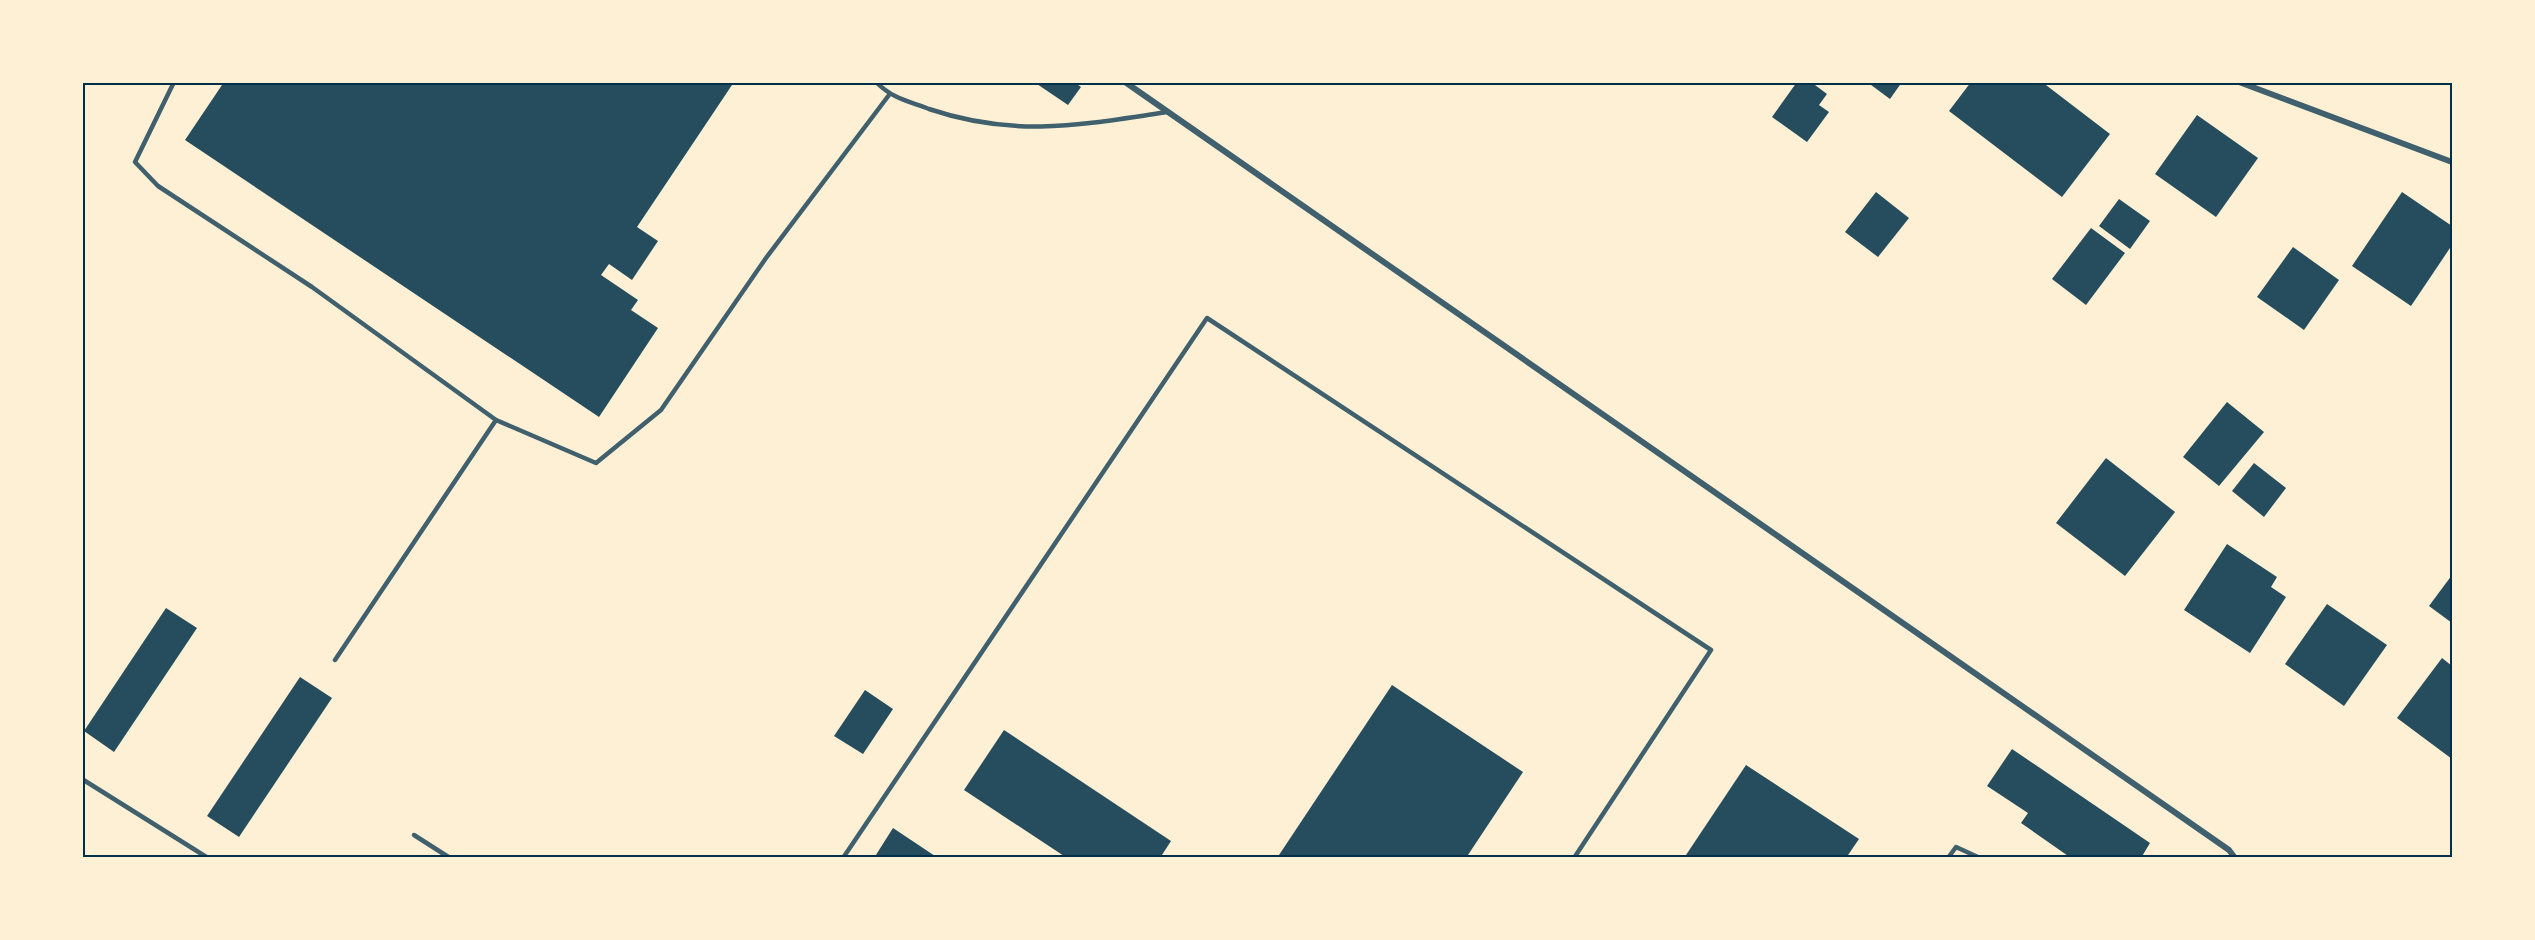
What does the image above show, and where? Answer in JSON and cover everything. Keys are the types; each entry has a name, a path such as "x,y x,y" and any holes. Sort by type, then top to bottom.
{"street":[{"path":"1125,82 2229,850 2235,858"},
{"path":"2239,82 2452,162"}],"lane":[{"path":"174,82 135,162 158,186 312,286 496,420 596,463 661,410 766,258 890,95"},
{"path":"876,82 890,95 944,114 991,124 1038,128 1167,112"},
{"path":"843,858 1206,318 1711,650 1574,858"},
{"path":"335,660 496,420"},
{"path":"82,779 208,858"},
{"path":"414,835 450,858"},
{"path":"1948,858 1956,847 1980,858"}],"building":[{"path":"224,82 734,82 637,227 658,241 632,280 609,264 601,275 638,300 631,310 658,328 599,417 185,140"},
{"path":"1034,82 1074,82 1081,87 1068,105"},
{"path":"1797,82 1811,82 1827,94 1819,105 1829,112 1807,142 1772,117"},
{"path":"1867,82 1902,82 1890,99"},
{"path":"1971,82 2042,82 2110,134 2062,197 1949,111"},
{"path":"2197,115 2258,158 2216,217 2155,174"},
{"path":"1876,192 1909,218 1878,257 1845,232"},
{"path":"2402,192 2452,226 2452,245 2411,306 2352,266"},
{"path":"2119,199 2150,221 2130,249 2099,226"},
{"path":"2091,228 2125,253 2086,305 2052,279"},
{"path":"2293,247 2339,280 2304,330 2257,297"},
{"path":"2227,402 2264,432 2219,486 2183,457"},
{"path":"2106,458 2175,512 2125,576 2056,523"},
{"path":"2254,463 2286,488 2264,517 2232,491"},
{"path":"2227,544 2277,577 2271,587 2286,597 2250,653 2184,610"},
{"path":"2452,575 2452,623 2429,606"},
{"path":"2327,604 2387,645 2344,706 2285,664"},
{"path":"166,608 197,628 114,752 84,731"},
{"path":"2442,658 2452,666 2452,759 2397,718"},
{"path":"300,677 332,698 239,837 207,816"},
{"path":"1392,685 1523,772 1466,858 1277,858"},
{"path":"865,690 893,709 863,754 834,736"},
{"path":"1004,730 1171,841 1160,858 1067,858 964,790"},
{"path":"2012,749 2150,843 2141,858 2071,858 2021,823 2028,813 1987,786"},
{"path":"1746,765 1859,839 1846,858 1684,858"},
{"path":"893,828 938,858 874,858"}]}
